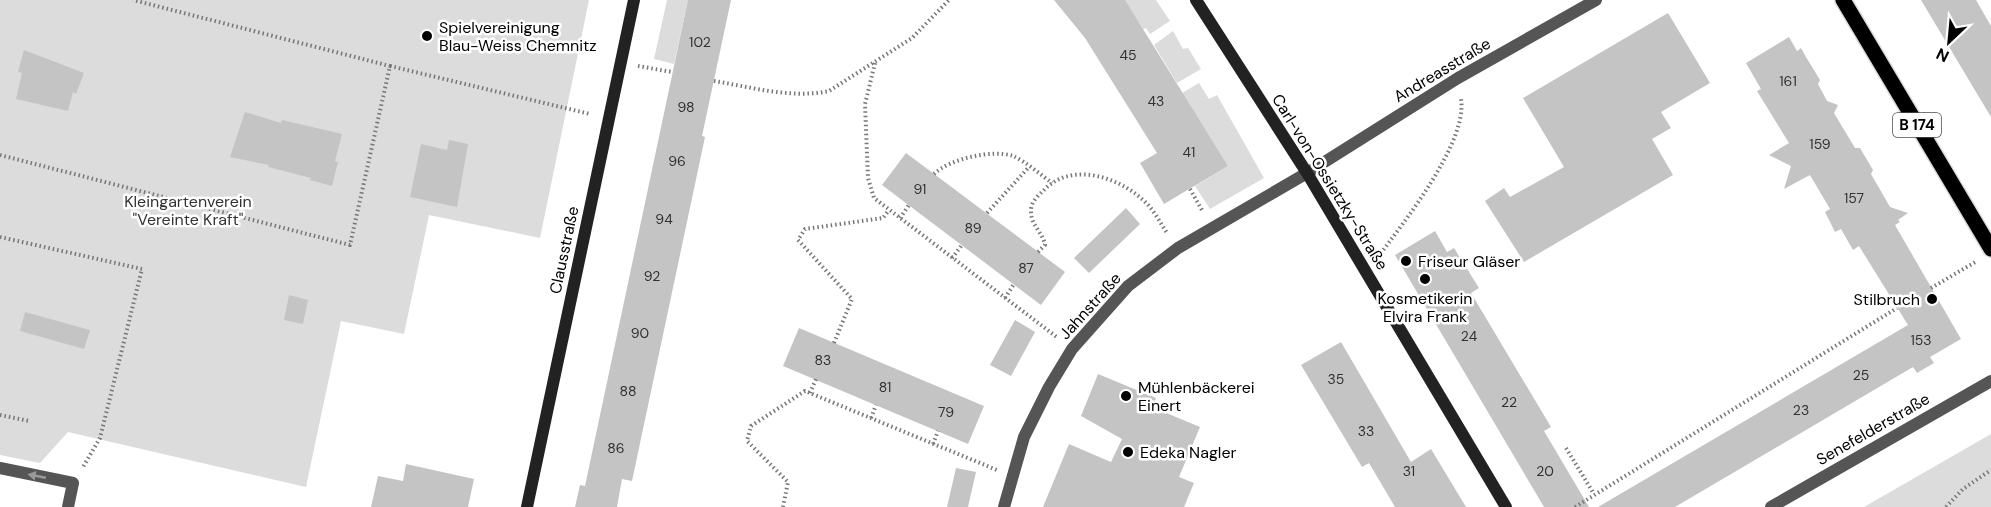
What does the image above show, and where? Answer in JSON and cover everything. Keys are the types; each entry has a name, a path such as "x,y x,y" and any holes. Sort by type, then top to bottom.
{"main road":[{"name":"B 174","path":"1844,0 1986,254"}],"street":[{"name":"Clausstraße","path":"527,507 634,0"},
{"name":"Carl-von-Ossietzky-Straße","path":"1196,0 1307,173 1506,507"},
{"name":"Andreasstraße","path":"1307,173 1458,78 1596,0"},
{"name":"Jahnstraße","path":"1004,507 1024,437 1048,387 1072,349 1128,286 1178,248 1307,173"},
{"name":"Senefelderstraße","path":"1772,507 1991,381"},
{"path":"0,468 73,483 68,507"}],"path":[{"path":"133,0 390,66 609,118"},
{"path":"714,81 783,93 815,94 829,91 912,38 949,0"},
{"path":"620,63 672,72"},
{"path":"875,63 865,104 868,178 874,198 1049,331"},
{"path":"0,155 350,245 390,66"},
{"path":"1366,273 1405,221 1440,167 1457,134 1462,104 1458,78"},
{"path":"934,174 953,162 990,154 1013,156 1052,183"},
{"path":"987,213 1029,167"},
{"path":"1038,252 1045,245 1044,239 1032,220 1030,209 1036,198 1052,183 1089,174 1114,181 1148,205 1178,248"},
{"path":"1190,189 1203,211"},
{"path":"900,218 909,205"},
{"path":"834,343 852,299 798,240 805,229 883,218 889,210"},
{"path":"0,237 142,269 100,438 73,483"},
{"path":"952,258 962,245"},
{"path":"1932,288 1986,254"},
{"path":"1005,298 1014,284"},
{"path":"1575,507 1898,308"},
{"path":"810,393 816,380"},
{"path":"783,507 788,482 747,441 751,426 805,391 1012,476"},
{"path":"871,418 876,405"},
{"path":"0,415 28,421"},
{"path":"933,444 938,431"},
{"path":"1566,448 1594,494"},
{"path":"1946,507 1963,489 1991,470"}],"green space":[{"name":"Kleingartenverein \"Vereinte Kraft\"","path":"0,0 589,0 540,238 429,215 404,334 341,321 306,487 68,432 40,463 0,455"},
{"path":"667,0 688,0 674,64 654,59"},
{"path":"1124,0 1156,0 1170,21 1150,34 1146,28 1143,29"},
{"path":"1173,31 1183,49 1188,48 1201,69 1177,83 1154,45"},
{"path":"1199,83 1209,99 1217,95 1264,178 1210,209 1195,186 1228,166 1182,93"},
{"path":"1991,434 1991,507 1864,507"}],"building":[{"path":"688,0 731,0 702,136 705,137 632,481 622,479 617,507 575,507 580,485 585,486"},
{"path":"1054,0 1125,0 1228,166 1164,204 1140,163 1157,153 1085,38"},
{"path":"1921,0 1976,0 1991,26 1991,117"},
{"path":"1668,13 1710,83 1661,112 1671,128 1652,139 1673,175 1524,262 1485,201 1504,188 1510,197 1564,167 1523,98"},
{"path":"1789,37 1797,51 1801,48 1820,80 1818,84 1827,101 1838,105 1834,113 1855,148 1860,148 1873,170 1871,174 1890,207 1908,213 1895,225 1961,339 1930,357 1934,363 1917,373 1913,367 1675,507 1598,507 1908,325 1859,246 1853,250 1841,229 1835,232 1825,212 1830,209 1810,175 1784,189 1791,166 1769,155 1789,143 1757,91 1761,89 1746,63"},
{"path":"24,50 84,73 76,94 73,92 68,111 16,99 22,73 18,72"},
{"path":"245,112 281,123 282,120 342,134 332,186 268,167 269,165 230,157"},
{"path":"449,140 468,144 457,207 410,197 421,144 447,150"},
{"path":"906,153 1065,272 1041,305 882,185"},
{"path":"1126,208 1140,224 1089,273 1074,258"},
{"path":"1435,231 1447,252 1454,248 1479,288 1471,293 1551,427 1544,431 1589,507 1544,507 1395,255"},
{"path":"289,295 308,300 303,324 284,320"},
{"path":"25,312 90,330 84,349 20,331"},
{"path":"1015,320 1035,332 1011,376 990,365"},
{"path":"799,328 984,406 968,444 783,366"},
{"path":"1341,342 1411,462 1431,449 1466,507 1395,507 1369,463 1362,467 1301,365"},
{"name":"Edeka Nagler","path":"1098,374 1156,398 1152,407 1200,427 1179,477 1194,483 1184,507 1043,507 1069,444 1111,462 1122,439 1081,416"},
{"path":"406,464 474,479 468,507 371,507 378,476 403,481"},
{"path":"956,468 976,472 968,507 947,507"}],"place":[{"name":"Spielvereinigung Blau-Weiss Chemnitz","path":"427,36"},
{"name":"Friseur Gläser","path":"1406,261"},
{"name":"Kosmetikerin Elvira Frank","path":"1425,279"},
{"name":"Stilbruch","path":"1932,299"},
{"name":"Mühlenbäckerei Einert","path":"1126,396"},
{"name":"Edeka Nagler","path":"1128,452"}]}
